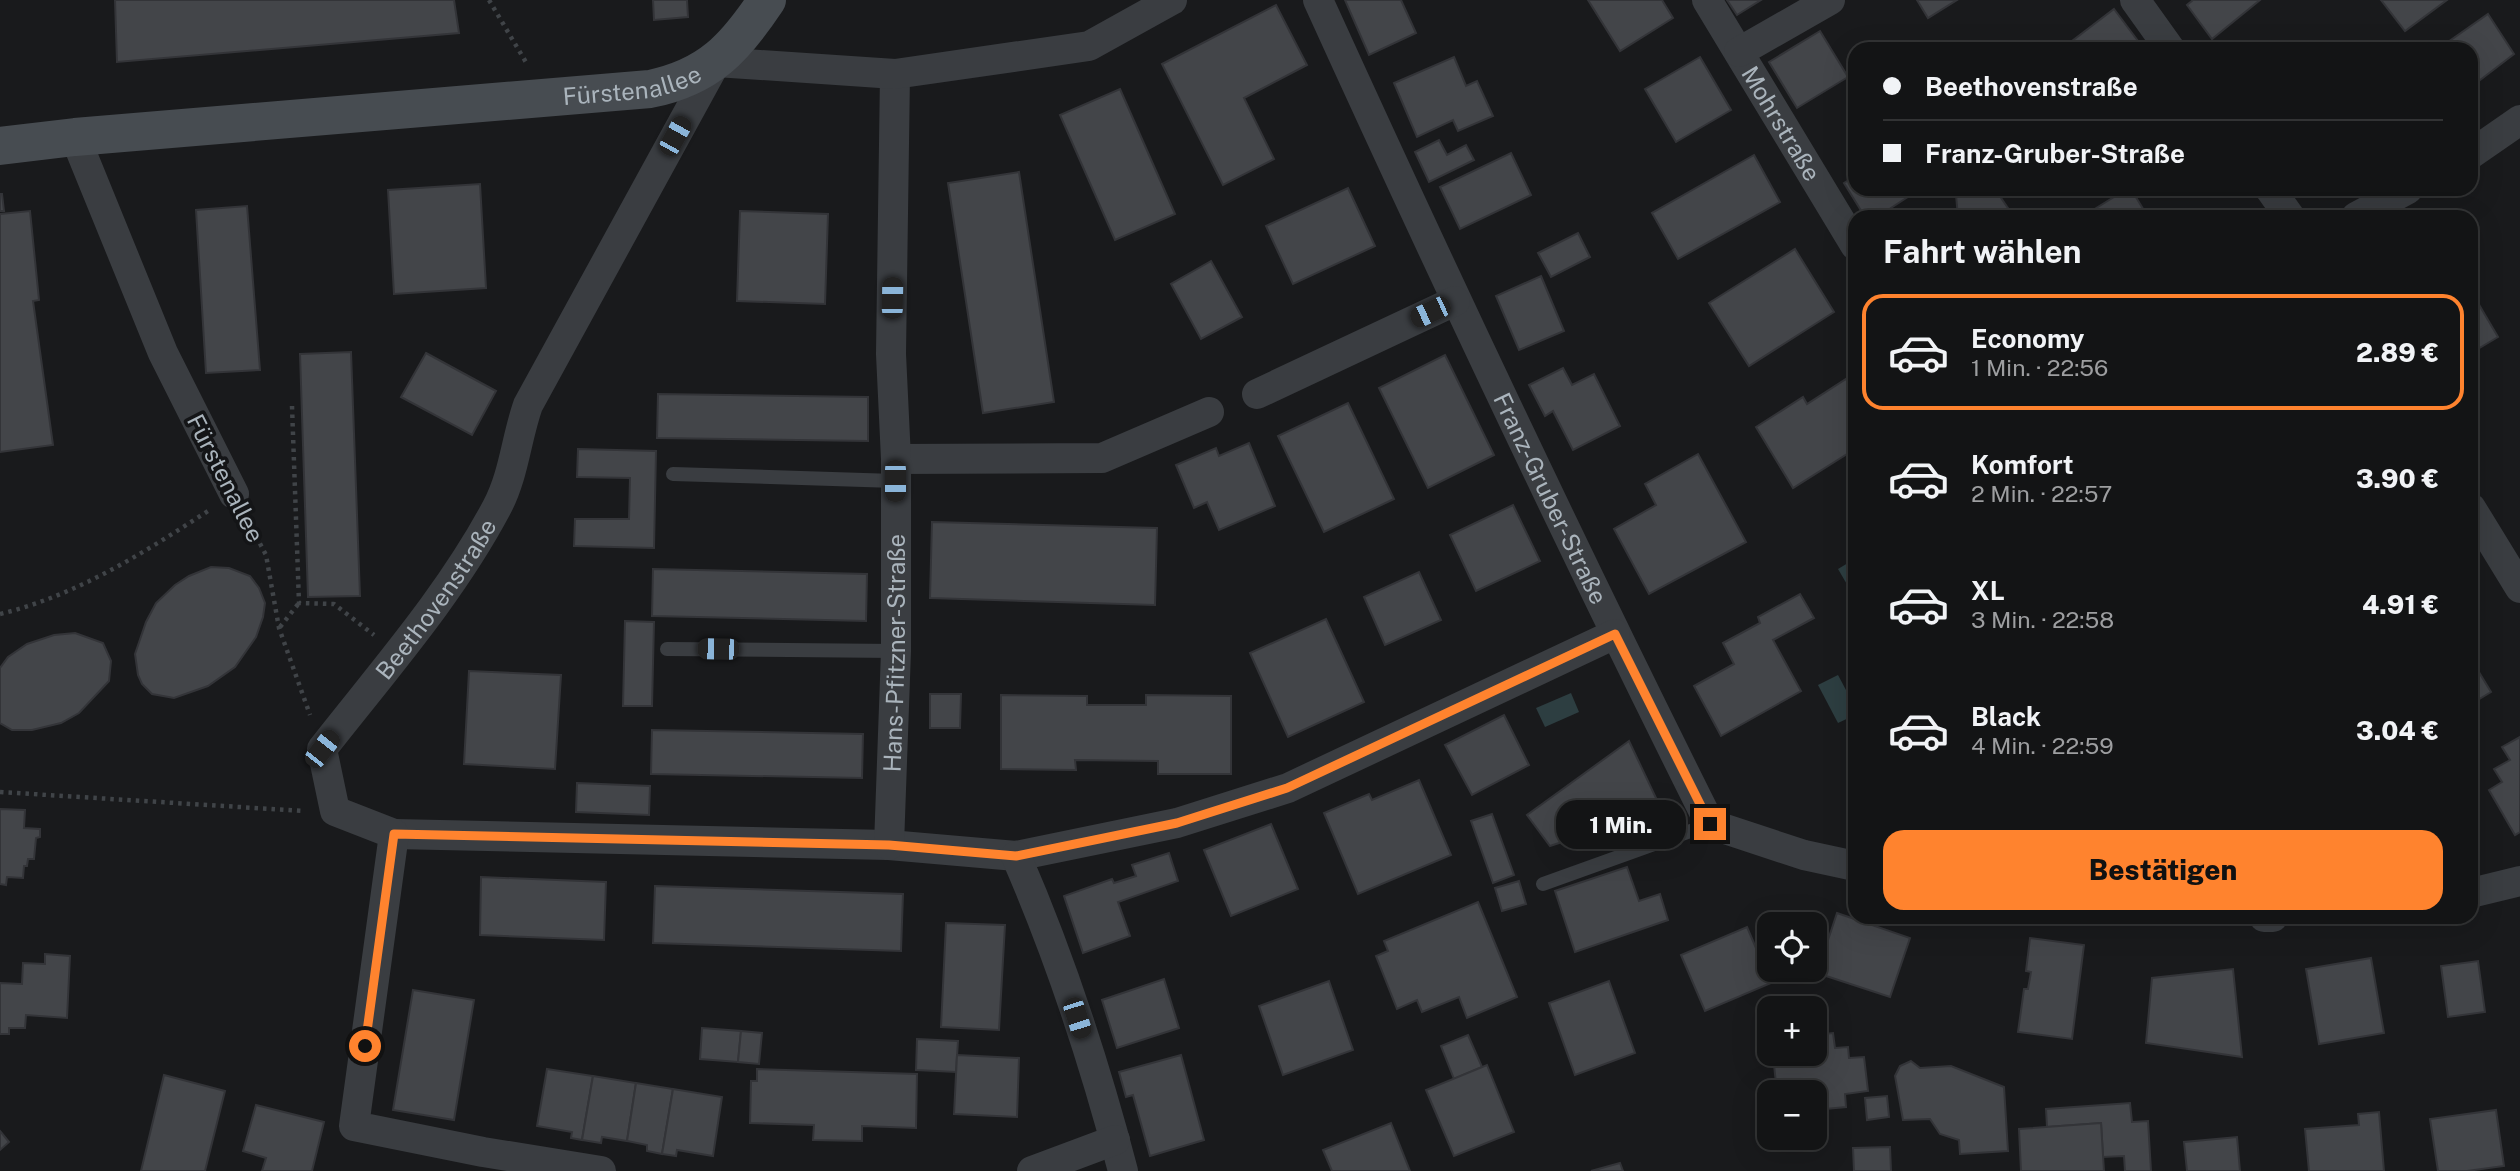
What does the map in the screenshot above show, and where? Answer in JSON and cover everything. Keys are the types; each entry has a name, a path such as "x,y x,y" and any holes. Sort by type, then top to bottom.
{"street":[{"path":"716,62 732,46 767,0"},
{"name":"Fürstenallee","path":"0,146 75,137 650,89 672,85 692,77 716,62 895,74 1089,46 1172,0"},
{"name":"Franz-Gruber-Straße","path":"1318,0 1455,300 1615,634 1710,824"},
{"name":"Mohrstraße","path":"1707,0 1848,233"},
{"path":"1739,52 1830,0"},
{"path":"2135,0 2165,42"},
{"name":"Beethovenstraße","path":"322,749 456,574 498,507 510,479 519,431 528,405 716,62"},
{"name":"Hans-Pfitzner-Straße","path":"889,845 896,651 891,354 895,74"},
{"path":"2478,149 2520,120"},
{"name":"Fürstenallee","path":"75,137 163,354 234,494"},
{"path":"2369,210 2394,196"},
{"path":"1257,394 1455,300"},
{"path":"895,470 1102,458 1209,412"},
{"path":"2478,519 2520,588"},
{"path":"322,749 335,811 394,834 889,845 1016,856 1177,823 1287,788 1615,634"},
{"path":"1710,824 1804,855 1848,864"},
{"path":"394,834 354,1126 483,1152 601,1171"},
{"path":"1016,856 1045,922 1093,1066 1123,1171"},
{"path":"2478,891 2520,881"},
{"path":"1032,1171 1115,1140"}],"lane":[{"path":"673,474 895,470"},
{"path":"667,649 896,651"},
{"path":"1543,884 1710,824"}],"path":[{"path":"279,628 299,603 292,406"},
{"path":"0,614 88,583 154,546 234,494"},
{"name":"Fürstenallee","path":"234,494 266,555 279,628 322,749"},
{"path":"299,603 334,604 397,653"},
{"path":"0,792 283,811"}],"shaded area":[{"path":"1848,563 1848,586 1838,569"},
{"path":"1838,675 1848,694 1848,718 1838,723 1818,685"},
{"path":"1571,693 1579,712 1545,727 1536,708"}],"building":[{"path":"115,0 454,0 459,33 117,62"},
{"path":"653,0 687,0 688,17 654,20"},
{"path":"1345,0 1401,0 1416,33 1369,55"},
{"path":"1588,0 1662,0 1673,18 1620,51"},
{"path":"1727,0 1761,0 1737,15"},
{"path":"1917,0 1957,0 1928,18"},
{"path":"2193,0 2260,0 2212,39 2187,5"},
{"path":"2381,0 2447,0 2405,31"},
{"path":"1276,5 1307,65 1244,98 1274,159 1223,185 1162,64"},
{"path":"2114,9 2139,42 2073,42"},
{"path":"2488,14 2514,54 2478,82 2478,42 2448,42"},
{"path":"1820,31 1848,77 1797,108 1769,62"},
{"path":"1454,57 1466,86 1477,81 1493,116 1458,131 1453,120 1417,137 1394,83"},
{"path":"1700,57 1731,110 1676,142 1645,89"},
{"path":"1120,89 1175,214 1115,240 1060,115"},
{"path":"1439,140 1447,155 1466,145 1474,160 1429,182 1415,152"},
{"path":"1511,153 1531,195 1460,229 1440,187"},
{"path":"1754,155 1780,202 1678,259 1652,213"},
{"path":"1019,172 1054,402 983,413 948,183"},
{"path":"480,184 486,288 394,294 388,190"},
{"path":"1348,188 1375,246 1293,284 1266,226"},
{"path":"2,194 4,211 0,211"},
{"path":"1852,196 1909,196 1888,210 1861,210"},
{"path":"1956,196 2000,196 2009,210 1957,210"},
{"path":"2116,196 2135,196 2144,210 2093,210"},
{"path":"247,206 260,370 206,373 196,210"},
{"path":"30,211 39,300 33,301 53,445 0,452 0,214"},
{"path":"740,211 828,214 825,304 737,301"},
{"path":"1578,233 1590,257 1551,277 1538,253"},
{"path":"1795,249 1834,312 1749,366 1709,303"},
{"path":"1211,261 1242,317 1201,339 1171,284"},
{"path":"1541,276 1564,331 1519,350 1496,296"},
{"path":"2478,303 2498,337 2478,349"},
{"path":"351,352 360,596 308,597 300,354"},
{"path":"426,353 496,391 472,435 401,397"},
{"path":"1445,355 1494,455 1428,488 1379,388"},
{"path":"1563,368 1572,385 1594,374 1620,426 1573,450 1553,411 1545,416 1529,385"},
{"path":"1846,379 1848,453 1793,488 1756,427 1803,397 1807,404"},
{"path":"658,394 868,397 868,441 657,438"},
{"path":"1348,403 1394,499 1324,532 1278,436"},
{"path":"1249,443 1275,506 1219,530 1207,502 1194,508 1176,465 1216,448 1219,456"},
{"path":"578,449 656,451 654,548 574,546 575,519 629,519 630,478 577,477"},
{"path":"1698,454 1746,542 1649,594 1614,529 1656,505 1645,484"},
{"path":"1513,505 1540,561 1476,591 1450,535"},
{"path":"932,522 1157,528 1155,605 930,598"},
{"path":"211,567 229,568 250,576 259,588 265,603 256,637 235,667 208,686 174,698 152,694 142,684 138,675 135,654 146,622 156,603 175,585"},
{"path":"653,569 867,574 866,621 652,616"},
{"path":"1419,572 1441,620 1385,645 1364,597"},
{"path":"1800,594 1814,618 1773,640 1801,691 1721,736 1694,686 1734,664 1723,643 1760,623 1758,617"},
{"path":"1326,619 1364,702 1288,737 1250,653"},
{"path":"625,621 654,622 652,706 623,706"},
{"path":"75,633 103,643 111,661 109,681 79,713 61,723 32,730 12,730 0,723 0,668 8,657 27,644 54,635"},
{"path":"469,671 561,675 555,769 464,764"},
{"path":"2478,671 2491,692 2478,700"},
{"path":"930,694 961,694 960,728 930,728"},
{"path":"1001,695 1087,696 1087,705 1146,705 1146,695 1231,696 1231,774 1158,774 1158,761 1075,760 1076,770 1001,769"},
{"path":"1504,715 1529,765 1472,795 1445,745"},
{"path":"652,730 863,734 862,778 651,774"},
{"path":"2520,737 2520,832 2515,835 2489,790 2502,782 2494,769 2510,760 2502,747"},
{"path":"1629,741 1664,815 1632,827 1619,806 1574,838 1550,846 1527,815"},
{"path":"1419,780 1451,855 1358,894 1324,813 1369,794 1372,800"},
{"path":"577,783 650,786 649,815 576,812"},
{"path":"0,809 25,810 24,828 40,829 40,837 36,838 34,859 28,859 23,878 7,877 6,885 0,884"},
{"path":"1492,814 1514,875 1493,883 1471,821"},
{"path":"1271,824 1298,889 1231,916 1204,850"},
{"path":"1169,853 1178,881 1118,902 1130,936 1083,953 1064,896 1112,879 1114,883 1136,876 1132,865"},
{"path":"1627,867 1639,901 1660,894 1668,920 1575,952 1555,891"},
{"path":"481,877 606,882 604,940 480,935"},
{"path":"1519,881 1526,904 1502,911 1495,888"},
{"path":"655,886 903,894 901,951 653,943"},
{"path":"1478,902 1517,997 1467,1018 1459,997 1422,1012 1417,1000 1397,1009 1376,956 1388,951 1384,941"},
{"path":"1837,913 1848,917 1848,924 1869,924 1910,938 1890,997 1827,976 1827,943"},
{"path":"946,923 1005,925 999,1030 941,1027"},
{"path":"1747,927 1757,950 1757,982 1771,983 1705,1011 1681,955"},
{"path":"2030,938 2084,945 2072,1039 2018,1032 2024,989 2028,989 2031,972 2026,971"},
{"path":"45,954 70,956 67,1018 26,1015 25,1028 9,1028 9,1034 0,1034 0,983 22,984 23,963 45,964"},
{"path":"2371,958 2384,1033 2319,1044 2306,969"},
{"path":"2478,961 2485,1012 2448,1017 2441,966"},
{"path":"2233,969 2242,1057 2146,1043 2152,978"},
{"path":"1164,979 1179,1028 1117,1048 1102,1000"},
{"path":"1329,981 1353,1050 1283,1075 1259,1006"},
{"path":"1609,981 1635,1053 1575,1075 1549,1003"},
{"path":"413,990 474,1000 454,1120 393,1110"},
{"path":"702,1028 741,1031 738,1062 700,1059"},
{"path":"741,1031 762,1033 759,1064 738,1062"},
{"path":"1833,1033 1835,1048 1848,1047 1849,1058 1864,1057 1868,1091 1845,1094 1846,1107 1827,1109 1827,1080 1776,1080 1774,1066 1827,1066 1827,1034"},
{"path":"1468,1035 1482,1067 1454,1079 1441,1046"},
{"path":"917,1039 958,1041 956,1072 916,1070"},
{"path":"957,1055 1019,1058 1017,1117 954,1114"},
{"path":"1181,1055 1204,1140 1150,1156 1133,1095 1126,1097 1119,1072"},
{"path":"1911,1061 1920,1068 1951,1066 2004,1087 2008,1151 1960,1154 1959,1140 1940,1134 1930,1119 1903,1120 1895,1076 1900,1066"},
{"path":"1487,1065 1514,1132 1454,1156 1426,1090"},
{"path":"547,1069 593,1076 582,1140 571,1138 572,1132 537,1126"},
{"path":"757,1069 917,1074 916,1128 862,1126 862,1141 813,1140 814,1125 750,1123 751,1081 757,1081"},
{"path":"164,1075 225,1091 205,1171 141,1171"},
{"path":"593,1076 636,1083 627,1141 602,1137 601,1143 582,1140"},
{"path":"636,1083 673,1089 662,1154 647,1151 647,1145 627,1141"},
{"path":"673,1089 722,1097 713,1156 677,1150 676,1156 662,1154"},
{"path":"1887,1096 1889,1117 1867,1120 1865,1098"},
{"path":"2130,1103 2132,1122 2148,1121 2151,1171 2125,1171 2124,1156 2103,1157 2101,1123 2047,1127 2046,1109"},
{"path":"256,1105 324,1122 312,1171 262,1171 266,1158 243,1151"},
{"path":"2496,1110 2504,1166 2467,1171 2438,1171 2430,1119"},
{"path":"2379,1112 2384,1171 2309,1171 2305,1129 2359,1125 2358,1114"},
{"path":"1391,1123 1410,1171 1332,1171 1323,1150"},
{"path":"2101,1123 2104,1171 2021,1171 2019,1129"},
{"path":"0,1131 9,1142 0,1150"},
{"path":"2237,1137 2240,1171 2187,1171 2184,1142"},
{"path":"1890,1147 1891,1171 1854,1171 1853,1148"},
{"path":"1620,1163 1623,1171 1591,1171"}],"route":[{"path":"365,1046 394,834 889,845 1016,856 1177,823 1287,788 1615,634 1710,824"}]}
